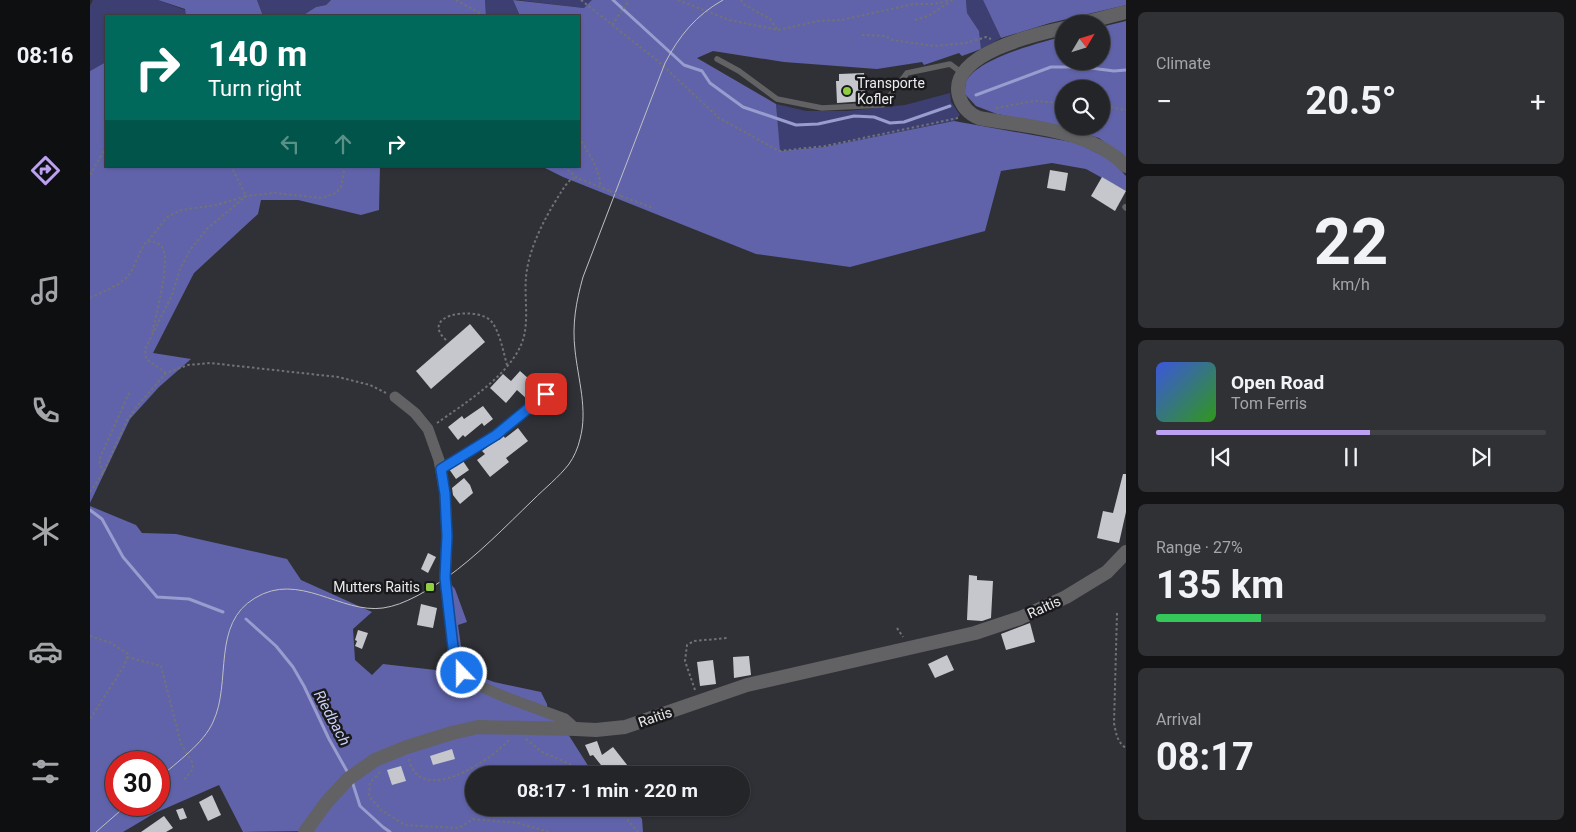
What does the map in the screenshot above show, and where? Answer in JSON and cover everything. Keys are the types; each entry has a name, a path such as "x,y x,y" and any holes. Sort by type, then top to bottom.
{"street":[{"path":"1110,16 1126,12"},
{"path":"1055,30 1005,44 972,63 962,73 958,87 961,102 972,115 979,118 1050,130 1099,145 1117,157 1126,166"},
{"path":"395,397 415,412 428,429 439,460 446,502 445,578 454,656 462,673 473,683 565,719 576,729"},
{"name":"Raitis","path":"305,832 326,803 350,778 376,760 407,747 452,732 478,728 607,730 625,727 756,683 974,633 1020,618 1066,597 1107,572 1126,552"}],"lane":[{"path":"716,59 739,71 776,99 822,108 883,104 907,73 950,64 962,73"},
{"path":"441,469 496,435 546,394"}],"path":[{"path":"456,0 483,15"},
{"path":"581,0 660,62 719,118 778,151 825,146 972,115"},
{"path":"612,26 618,14 629,0"},
{"path":"678,0 729,20 778,30 818,21 841,20 914,4 933,4 952,0"},
{"path":"741,0 744,4 770,19 778,30"},
{"path":"915,20 928,16 952,0"},
{"path":"862,35 886,36 892,40 934,46 966,43 986,37 1005,44"},
{"path":"995,108 1034,101 1055,102"},
{"path":"1110,107 1126,110"},
{"path":"580,139 601,179 600,187"},
{"path":"90,175 105,149"},
{"path":"232,167 246,196"},
{"path":"90,298 119,283 128,275 140,249 167,218 181,210 217,205 246,196 275,193 322,198 342,187 345,167"},
{"path":"565,167 578,178 653,208"},
{"path":"428,429 481,391 507,365 520,347 525,325 526,278 532,246 565,186 571,179 578,178"},
{"path":"166,373 146,359 145,349 172,295 180,269 190,250 207,229 246,196"},
{"path":"148,242 155,242 162,247 166,263 152,335"},
{"path":"446,340 438,328 441,322 466,312 484,316 494,325 507,365"},
{"path":"90,492 103,473 126,422 138,405 166,373 188,365 210,363 338,378 370,385 395,397"},
{"path":"103,473 99,460 130,390"},
{"path":"1117,613 1114,723 1121,745 1126,748"},
{"path":"90,636 111,643 128,654 124,666 90,719"},
{"path":"699,702 685,661 687,646 694,641 727,638"},
{"path":"127,657 161,666 181,744 192,762 193,769 183,780"},
{"path":"407,747 411,767 416,774 428,779 444,779 472,768 490,756 507,742 519,728 526,741 542,752 571,766"},
{"path":"381,770 370,783 369,796 381,810 405,825 459,828 473,819 518,823 549,832"},
{"path":"624,816 638,832"}],"shaded area":[{"path":"93,0 158,0 185,10 186,15 105,15 105,63 90,71 90,6"},
{"path":"158,0 257,0 263,15 186,15 185,9"},
{"path":"257,0 331,0 326,5 316,7 304,15 263,15"},
{"path":"331,0 485,0 486,15 304,15 316,7 326,5"},
{"path":"485,0 513,0 520,15 486,15"},
{"path":"513,0 584,8 592,0 966,0 967,13 979,31 981,49 962,56 959,53 924,65 922,62 877,69 784,62 713,51 697,58 776,104 780,151 824,147 954,121 1077,143 1111,160 1126,176 1126,191 1086,169 1052,163 1001,171 985,231 850,267 756,254 563,177 543,167 580,167 580,15 520,15"},
{"path":"518,0 592,0 593,1 584,8"},
{"path":"966,0 983,0 1001,38 981,49 979,31 967,13"},
{"path":"983,0 1126,0 1126,5 1084,15 1055,15 1055,22 1001,38"},
{"path":"1126,21 1126,158 1099,138 1089,135 1110,135 1110,80 1055,80 1055,125 997,114 976,106 965,94 966,82 972,73 996,59 1025,47 1055,39 1055,70 1110,70 1110,25"},
{"path":"105,63 105,167 380,167 379,210 361,215 298,200 261,200 258,214 194,273 153,353 191,359 159,387 130,419 90,503 90,71"},
{"path":"950,93 951,102 960,115 954,121 824,147 779,151 776,104 806,111 847,111 905,105"},
{"path":"90,506 136,525 142,533 176,534 287,559 301,580 372,612 353,629 355,660 372,675 383,664 453,672 449,582 455,589 467,622 458,625 462,653 470,673 494,682 541,692 547,704 548,717 561,723 588,766 465,766 465,816 640,816 642,819 643,832 243,832 219,785 170,806 170,751 105,751 105,816 150,816 123,832 90,832"}],"building":[{"path":"864,73 866,101 837,103 836,81 839,81 839,74"},
{"path":"1050,170 1068,173 1065,191 1047,188"},
{"path":"1102,177 1126,191 1115,211 1091,196"},
{"path":"470,324 485,342 431,389 416,371"},
{"path":"520,371 539,388 528,400 517,390 506,403 490,388 503,374 511,381"},
{"path":"483,406 493,419 484,426 482,423 465,437 463,435 458,440 448,427 462,416 464,419"},
{"path":"518,428 528,441 506,458 509,462 490,477 477,460 485,454 482,451 503,435 505,438"},
{"path":"463,461 469,470 456,479 449,469"},
{"path":"1123,474 1126,474 1126,512 1119,543 1097,538 1103,511 1113,513"},
{"path":"464,478 470,485 473,493 460,504 453,495 452,488"},
{"path":"428,553 436,557 428,573 421,569"},
{"path":"969,575 977,576 977,580 993,581 991,618 982,621 967,620"},
{"path":"421,604 437,608 433,628 417,625"},
{"path":"1030,623 1035,642 1006,650 1001,634"},
{"path":"358,630 368,633 362,649 355,646"},
{"path":"947,655 954,670 935,678 928,664"},
{"path":"749,656 751,675 734,678 733,657"},
{"path":"713,660 716,684 700,686 697,662"},
{"path":"597,741 602,755 613,747 628,766 602,766 593,755 590,756 585,745"},
{"path":"452,749 455,759 433,765 430,756"},
{"path":"401,766 406,781 392,785 387,770"},
{"path":"212,795 221,815 208,821 199,802"},
{"path":"183,808 187,818 180,820 176,810"},
{"path":"164,816 173,828 166,832 141,832"}],"waterway":[{"path":"613,0 684,65 702,71 710,83 743,107 796,125 818,124 854,116 874,117 890,123 904,122 950,106"},
{"path":"976,95 1051,67 1126,70"},
{"name":"Riedbach","path":"90,510 102,519 123,557 157,597 189,599 223,612"},
{"name":"Riedbach","path":"246,619 276,646 293,667 348,773"},
{"name":"Riedbach","path":"352,781 360,806 390,832"}],"tram line":[{"path":"170,768 203,738 213,722 221,689 227,638 241,609 255,598 271,591 288,589 304,591 367,608 383,608 408,600 439,583 469,560 569,464 577,449 583,417 574,331 583,277 665,63 682,35 696,19 723,0"},
{"path":"96,832 114,816"}],"place":[{"name":"Transporte Kofler","path":"847,91"},
{"name":"Mutters Raitis","path":"430,587"}],"route":[{"path":"462,673 454,656 445,578 447,536 445,494 441,469 496,435 546,394"}]}
